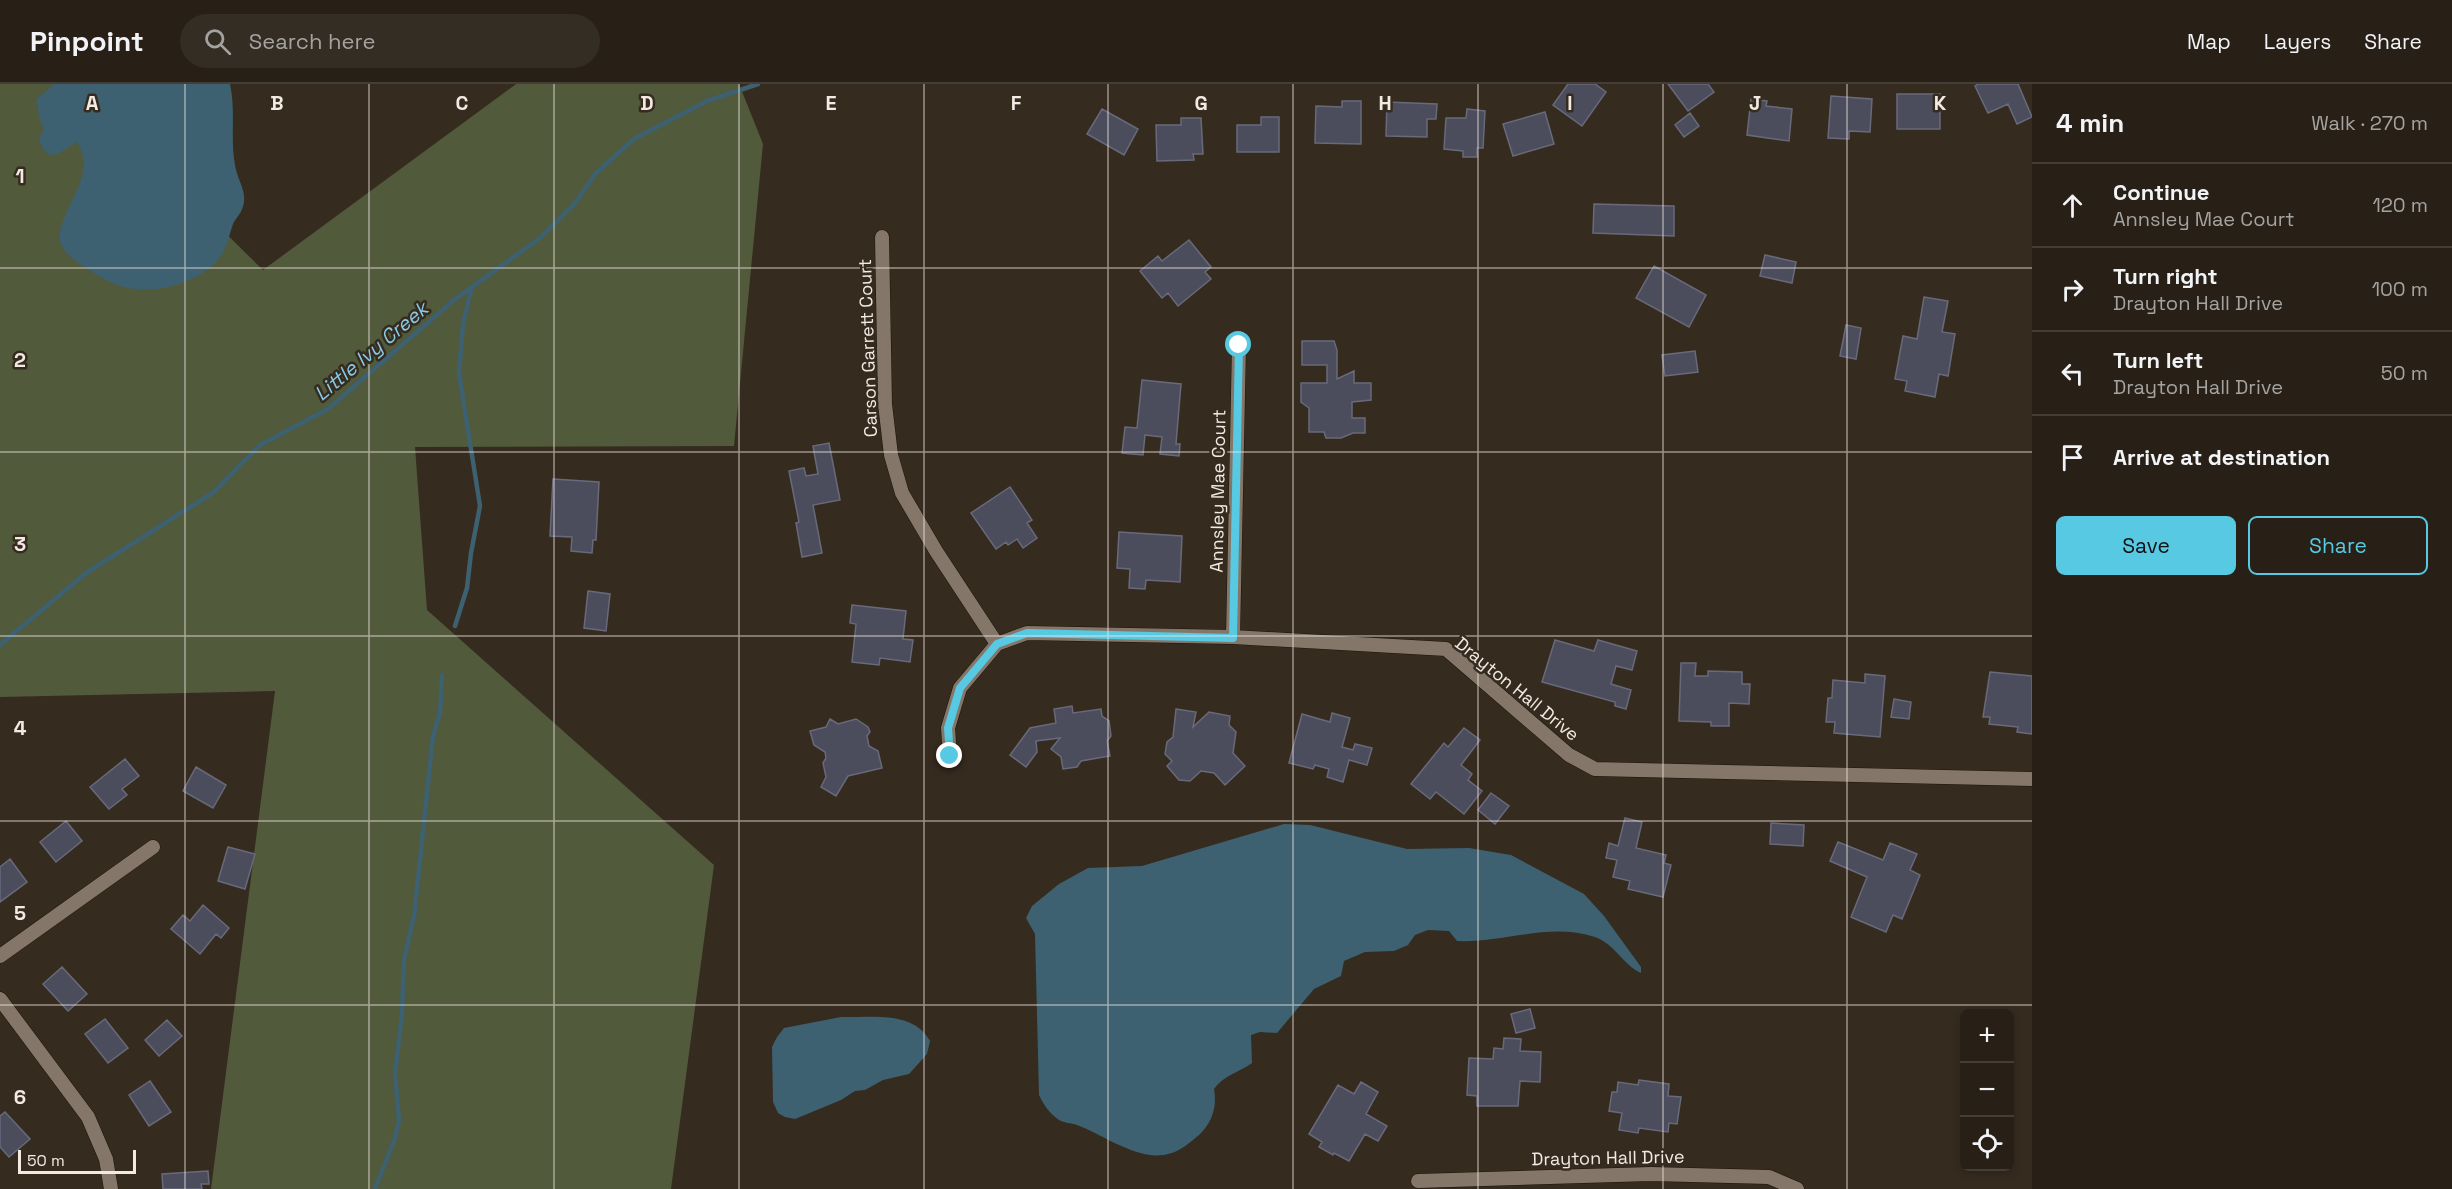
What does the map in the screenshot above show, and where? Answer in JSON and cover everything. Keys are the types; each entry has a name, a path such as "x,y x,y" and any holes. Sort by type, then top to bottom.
{"street":[{"name":"Carson Garrett Court","path":"882,237 885,404 891,455 902,493 936,551 997,644"},
{"name":"Annsley Mae Court","path":"1233,638 1239,345"},
{"name":"Drayton Hall Drive","path":"950,756 948,728 960,688 997,644 1027,633 1233,638 1446,649 1569,755 1595,769 2032,779"},
{"path":"0,957 153,847"},
{"path":"0,999 88,1117 106,1159 111,1189"},
{"name":"Drayton Hall Drive","path":"1418,1181 1652,1174 1769,1177 1797,1189"}],"green space":[{"path":"0,84 74,84 263,270 516,84 739,84 763,144 734,446 415,447 427,610 714,865 671,1189 211,1189 275,691 0,697"}],"water":[{"path":"54,84 230,84 233,104 234,155 244,203 233,224 223,253 208,269 174,286 148,290 135,289 100,277 65,251 60,237 62,225 79,185 83,171 83,157 77,142 51,155 43,148 39,139 44,129 36,100"},
{"path":"1284,824 1310,825 1407,849 1469,848 1511,855 1584,894 1604,916 1641,967 1641,973 1602,940 1578,933 1543,932 1457,941 1449,931 1428,930 1415,935 1408,945 1394,951 1365,952 1344,961 1341,976 1314,989 1277,1033 1260,1032 1251,1035 1252,1063 1218,1084 1214,1089 1214,1108 1208,1125 1199,1135 1177,1151 1157,1155 1133,1151 1055,1117 1039,1095 1035,934 1026,918 1032,906 1059,884 1088,868 1142,866"},
{"path":"841,1017 890,1018 913,1024 923,1031 930,1041 927,1054 909,1074 883,1080 865,1090 855,1091 841,1100 795,1119 778,1113 773,1102 772,1047 777,1037 784,1028"}],"building":[{"path":"1568,84 1595,84 1606,92 1582,126 1553,105"},
{"path":"1668,84 1708,84 1714,92 1688,111"},
{"path":"1978,84 2018,84 2032,117 2017,124 2008,104 1988,113 1975,86"},
{"path":"1897,94 1940,94 1940,129 1897,129"},
{"path":"1831,96 1872,99 1870,132 1849,131 1849,139 1828,138"},
{"path":"1751,99 1767,101 1766,106 1792,109 1789,141 1747,135"},
{"path":"1342,101 1361,101 1361,144 1315,143 1316,106 1342,107"},
{"path":"1387,102 1437,104 1436,119 1427,119 1427,137 1386,136"},
{"path":"1102,109 1138,129 1124,155 1087,134"},
{"path":"1467,109 1485,111 1483,148 1477,148 1477,157 1463,157 1463,151 1444,149 1446,118 1466,118"},
{"path":"1545,112 1554,144 1513,156 1503,124"},
{"path":"1690,113 1699,126 1684,137 1675,125"},
{"path":"1261,117 1279,117 1279,152 1237,152 1237,125 1261,125"},
{"path":"1181,118 1201,118 1203,154 1193,154 1194,160 1157,161 1156,125 1181,125"},
{"path":"1594,204 1674,206 1674,236 1593,233"},
{"path":"1189,240 1211,267 1205,272 1211,279 1178,306 1168,293 1162,298 1140,271 1158,256 1162,261"},
{"path":"1765,255 1796,262 1792,283 1760,276"},
{"path":"1654,266 1706,295 1689,327 1636,298"},
{"path":"1924,297 1948,301 1942,332 1955,334 1948,376 1939,374 1935,397 1905,391 1907,381 1895,379 1903,336 1917,339"},
{"path":"1846,325 1861,328 1856,359 1840,356"},
{"path":"1302,341 1334,341 1337,350 1337,379 1354,371 1354,383 1371,383 1371,400 1352,402 1352,418 1365,418 1365,433 1353,433 1341,438 1326,438 1324,432 1309,432 1309,408 1301,402 1301,383 1327,383 1327,365 1302,365"},
{"path":"1695,351 1698,372 1665,376 1662,355"},
{"path":"1142,380 1181,384 1176,444 1180,444 1179,456 1160,454 1162,437 1145,435 1143,455 1122,453 1125,427 1137,428"},
{"path":"829,443 840,500 813,505 822,553 802,557 796,523 799,522 789,471 804,468 806,476 818,474 813,446"},
{"path":"553,479 599,482 596,540 593,540 592,553 571,551 572,537 550,536"},
{"path":"1010,487 1032,520 1027,523 1037,538 1023,548 1017,539 1008,545 1006,542 996,549 971,513"},
{"path":"1119,532 1182,536 1180,582 1146,580 1145,589 1129,588 1130,569 1117,568"},
{"path":"588,591 610,594 606,631 584,628"},
{"path":"852,605 906,611 903,639 913,640 910,662 880,658 879,665 852,662 856,624 850,623"},
{"path":"1555,640 1594,651 1598,640 1637,651 1632,670 1616,666 1611,684 1631,690 1626,709 1615,706 1615,702 1542,682"},
{"path":"1681,663 1696,663 1695,676 1708,676 1708,671 1742,672 1742,684 1750,684 1749,704 1729,703 1729,726 1711,726 1711,722 1679,721"},
{"path":"1990,672 2032,676 2032,734 2017,732 2018,727 1989,724 1990,717 1983,717"},
{"path":"1865,674 1885,676 1880,737 1834,733 1835,722 1826,722 1828,698 1832,698 1833,680 1865,683"},
{"path":"1894,699 1911,702 1909,719 1891,717"},
{"path":"1072,706 1073,713 1101,709 1102,716 1109,721 1111,736 1107,741 1110,756 1081,761 1077,767 1063,769 1061,757 1051,749 1060,738 1036,741 1037,752 1026,767 1010,755 1030,728 1056,723 1054,709"},
{"path":"1176,709 1196,712 1193,727 1209,712 1230,716 1229,725 1236,732 1233,753 1245,766 1225,785 1214,773 1201,771 1190,781 1179,780 1167,766 1172,761 1165,754 1167,742 1173,737"},
{"path":"1332,713 1350,718 1342,747 1353,750 1355,744 1372,748 1367,765 1349,760 1343,782 1327,777 1329,769 1315,765 1313,769 1289,763 1302,714 1330,722"},
{"path":"830,719 838,724 856,719 868,727 869,746 878,751 882,768 848,776 836,796 821,787 826,777 823,763 826,758 825,752 814,745 810,731 826,727"},
{"path":"1464,728 1480,740 1461,765 1472,774 1468,780 1482,791 1464,814 1436,792 1430,799 1411,784 1444,743 1448,747"},
{"path":"125,759 139,776 122,789 127,795 109,809 90,787"},
{"path":"196,767 226,785 213,808 183,791"},
{"path":"1491,793 1509,806 1495,824 1478,810"},
{"path":"1625,818 1642,822 1636,848 1666,855 1664,863 1671,865 1663,897 1628,889 1630,881 1613,877 1617,860 1606,858 1609,843 1618,846"},
{"path":"66,821 82,841 56,862 40,842"},
{"path":"1771,823 1804,825 1803,846 1770,844"},
{"path":"1838,842 1883,860 1890,843 1917,854 1910,870 1920,875 1902,919 1893,915 1886,932 1851,917 1867,877 1830,861"},
{"path":"228,847 255,854 245,889 218,881"},
{"path":"10,859 27,882 0,902 0,867"},
{"path":"203,905 229,928 221,938 216,934 200,954 171,929 183,915 190,921"},
{"path":"62,967 87,994 68,1011 43,984"},
{"path":"1530,1009 1535,1028 1516,1033 1511,1014"},
{"path":"105,1019 128,1048 108,1063 85,1034"},
{"path":"167,1020 182,1036 159,1056 145,1040"},
{"path":"1504,1038 1521,1039 1520,1051 1541,1052 1540,1082 1520,1081 1518,1106 1477,1106 1477,1096 1467,1095 1469,1058 1493,1059 1494,1048 1503,1049"},
{"path":"1639,1080 1669,1084 1668,1096 1681,1097 1677,1124 1669,1123 1668,1132 1639,1128 1638,1133 1619,1130 1622,1113 1609,1111 1612,1092 1617,1092 1618,1082 1638,1085"},
{"path":"150,1081 171,1112 149,1126 129,1095"},
{"path":"1361,1082 1378,1092 1366,1114 1387,1126 1378,1141 1365,1134 1349,1161 1319,1147 1322,1142 1309,1134 1338,1085 1354,1094"},
{"path":"5,1112 30,1139 9,1157 0,1147 0,1116"},
{"path":"208,1171 209,1184 201,1184 202,1189 163,1189 162,1174"}],"waterway":[{"name":"Little Ivy Creek","path":"0,645 86,573 214,492 260,445 328,409 454,300 540,238 575,203 596,173 634,139 707,101 758,84"},
{"path":"455,626 467,588 480,506 459,373 463,324 471,290"},
{"path":"375,1189 395,1138 399,1121 395,1073 402,1014 404,959 414,916 433,736 440,713 442,675"}],"route":[{"path":"950,756 948,728 960,688 997,644 1027,633 1233,638 1239,345"}]}
